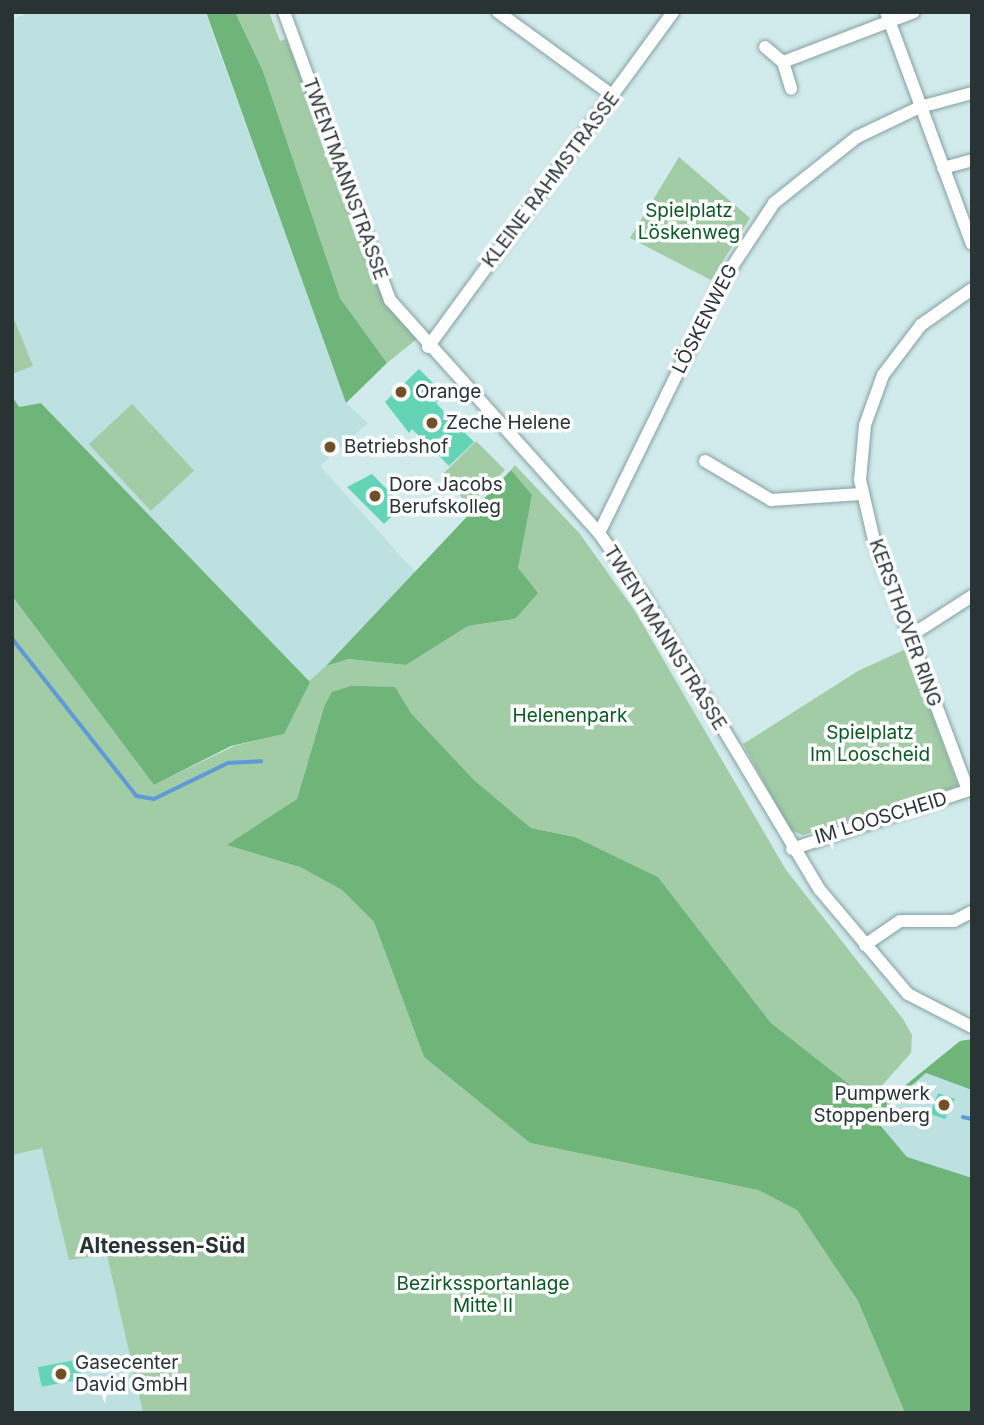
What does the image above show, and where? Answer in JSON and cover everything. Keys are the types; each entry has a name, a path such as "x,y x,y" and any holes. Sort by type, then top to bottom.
{"street":[{"name":"TWENTMANNSTRASSE","path":"284,12 383,286 428,347 599,533 645,598 792,849 865,945 908,994 972,1027"},
{"path":"498,12 613,96"},
{"name":"KLEINE RAHMSTRASSE","path":"428,347 673,12"},
{"path":"783,62 888,17 914,12"},
{"path":"888,17 972,244"},
{"path":"765,47 783,62 791,89"},
{"name":"LÖSKENWEG","path":"599,533 722,282 760,221 831,154 920,107 972,93"},
{"path":"943,168 972,160"},
{"name":"KERSTHOVER RING","path":"970,790 910,636 862,494 865,425 883,375 921,325 972,289"},
{"path":"705,461 771,500 862,494"},
{"path":"910,636 972,596"},
{"name":"IM LOOSCHEID","path":"792,849 970,790"},
{"path":"865,945 900,920 954,921 972,912"}],"shaded area":[{"path":"32,12 205,12 346,403 368,423 320,466 417,574 310,682 42,403 19,407 12,396 12,374 33,366 12,314 12,19"},
{"path":"926,1073 972,1090 972,1178 907,1157 873,1118"},
{"path":"42,1147 70,1260 107,1254 143,1413 12,1413 12,1155"}],"green space":[{"path":"206,12 235,12 263,71 340,298 387,363 346,403"},
{"path":"235,12 269,12 280,41 286,39 370,256 418,338 387,363 340,298 263,71"},
{"name":"Spielplatz Löskenweg","path":"679,157 750,218 711,280 630,238"},
{"path":"12,314 33,366 12,374"},
{"path":"12,396 19,407 41,403 310,682 284,734 231,746 154,785 12,596"},
{"path":"132,404 194,471 151,511 89,444"},
{"path":"476,441 505,470 470,505 441,476"},
{"path":"515,465 580,534 635,611 786,870 903,1019 912,1035 911,1053 869,1100 771,1023 658,877 575,837 531,828 474,780 411,713 394,687 324,707 297,799 228,845 300,867 342,890 374,922 424,1057 530,1143 758,1190 797,1210 858,1301 905,1413 143,1413 107,1255 69,1260 42,1148 12,1155 12,596 154,785 234,746 283,734 307,683 326,666 347,659 406,665 468,626 516,619 519,551 532,496 511,470"},
{"path":"511,470 532,495 518,568 538,593 515,619 468,626 406,665 348,659 326,666"},
{"name":"Spielplatz Im Looscheid","path":"908,648 958,786 803,835 790,830 743,744 858,671"},
{"path":"351,686 395,687 411,713 474,780 531,828 575,837 658,877 771,1023 869,1100 878,1094 886,1101 960,1041 972,1039 972,1090 926,1073 874,1118 907,1157 972,1178 972,1413 905,1413 858,1301 797,1210 758,1190 530,1143 424,1057 374,922 342,890 300,867 227,845 297,799 324,707 332,692"}],"building":[{"path":"419,369 445,395 436,403 474,442 449,466 412,429 409,433 385,402"},
{"name":"Dore Jacobs Berufskolleg","path":"372,474 403,506 384,524 347,487"},
{"name":"Pumpwerk Stoppenberg","path":"938,1093 955,1099 945,1119 930,1114"},
{"name":"Gasecenter David GmbH","path":"80,1359 84,1379 42,1387 38,1367"}],"waterway":[{"path":"12,638 137,796 154,799 228,763 261,761"},
{"path":"963,1117 972,1119"}],"place":[{"name":"Orange","path":"401,392"},
{"name":"Zeche Helene","path":"432,423"},
{"name":"Betriebshof","path":"330,447"},
{"name":"Dore Jacobs Berufskolleg","path":"375,496"},
{"name":"Pumpwerk Stoppenberg","path":"944,1105"},
{"name":"Gasecenter David GmbH","path":"61,1374"}],"district":[{"name":"Altenessen-Süd","path":"162,1246"}],"park label":[{"name":"Helenenpark","path":"570,716"},
{"name":"Bezirkssportanlage Mitte II","path":"483,1295"}]}
